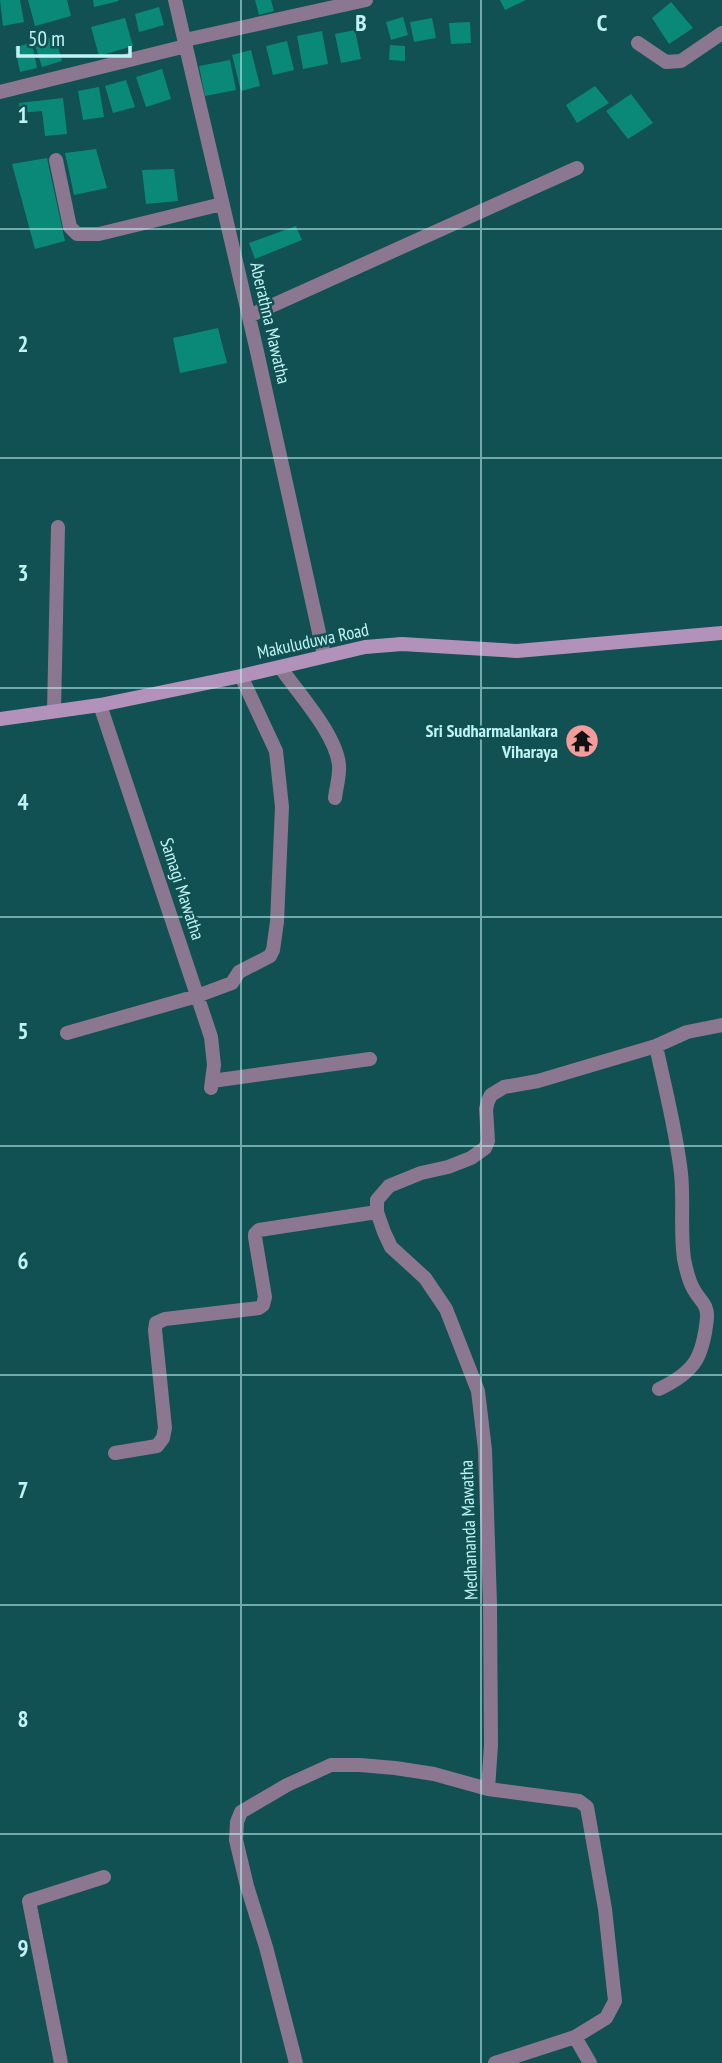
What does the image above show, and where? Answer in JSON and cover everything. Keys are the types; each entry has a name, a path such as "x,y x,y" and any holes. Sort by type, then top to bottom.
{"street":[{"name":"Aberathna Mawatha","path":"175,0 324,655"},
{"path":"0,92 185,43 366,0"},
{"path":"638,44 666,62 681,61 722,33"},
{"path":"57,160 70,226 77,234 99,234 222,204"},
{"path":"248,316 577,168"},
{"path":"54,711 58,527"},
{"name":"Makuluduwa Road","path":"0,719 100,705 365,647 402,644 517,651 722,634"},
{"path":"280,667 336,749 340,770 335,798"},
{"path":"67,1033 197,996 232,983 244,968 270,956 275,944 282,807 276,751 241,676"},
{"name":"Samagi Mawatha","path":"100,705 211,1037 214,1065 211,1084 370,1059"},
{"path":"115,1453 157,1446 163,1438 165,1428 156,1323 165,1319 259,1308 262,1305 265,1297 255,1237 259,1230 377,1212 377,1200 389,1186 471,1158 485,1148 488,1141 488,1101 504,1087 538,1081 656,1046 687,1032 722,1025"},
{"path":"656,1046 681,1174 684,1258 694,1290 707,1309 697,1361 689,1372 659,1390"},
{"name":"Medhananda Mawatha","path":"377,1212 391,1247 425,1278 446,1309 478,1391 485,1450 490,1604 491,1745 488,1789"},
{"path":"296,2063 247,1886 236,1840 237,1822 241,1812 287,1785 331,1765 395,1768 434,1774 488,1789 579,1801 587,1807 606,1909 615,2001 606,2018 575,2037 495,2063"},
{"path":"61,2063 29,1902 104,1877"},
{"path":"575,2037 590,2063"}],"building":[{"path":"0,0 20,0 24,22 3,26"},
{"path":"28,0 67,0 71,16 35,26"},
{"path":"93,0 118,0 119,1 94,7"},
{"path":"255,0 271,0 274,11 259,15"},
{"path":"500,0 526,0 505,10"},
{"path":"671,2 693,28 669,44 652,18"},
{"path":"159,7 164,25 139,32 135,14"},
{"path":"403,17 408,35 391,40 386,22"},
{"path":"125,18 133,46 99,56 91,27"},
{"path":"432,18 436,38 414,42 410,22"},
{"path":"470,22 471,43 451,44 449,23"},
{"path":"355,30 361,59 341,63 335,34"},
{"path":"322,31 328,64 303,69 297,36"},
{"path":"55,36 62,61 42,67 34,42"},
{"path":"287,41 294,70 273,75 266,46"},
{"path":"32,43 37,68 20,72 15,47"},
{"path":"390,45 405,46 405,61 389,60"},
{"path":"251,50 260,86 241,91 232,55"},
{"path":"230,60 236,90 205,96 199,66"},
{"path":"162,69 171,99 146,107 136,77"},
{"path":"126,80 135,107 113,113 105,86"},
{"path":"595,86 609,103 577,123 566,105"},
{"path":"99,87 104,117 83,120 78,91"},
{"path":"631,94 653,123 628,139 606,111"},
{"path":"63,98 67,134 45,136 42,111 20,113 19,103"},
{"path":"96,149 107,188 74,195 65,153"},
{"path":"47,158 65,241 35,249 12,164"},
{"path":"174,169 178,201 146,204 142,170"},
{"path":"296,226 302,240 255,259 249,243"},
{"path":"218,328 227,363 180,373 173,338"}],"place":[{"name":"Sri Sudharmalankara Viharaya","path":"582,741"}]}
